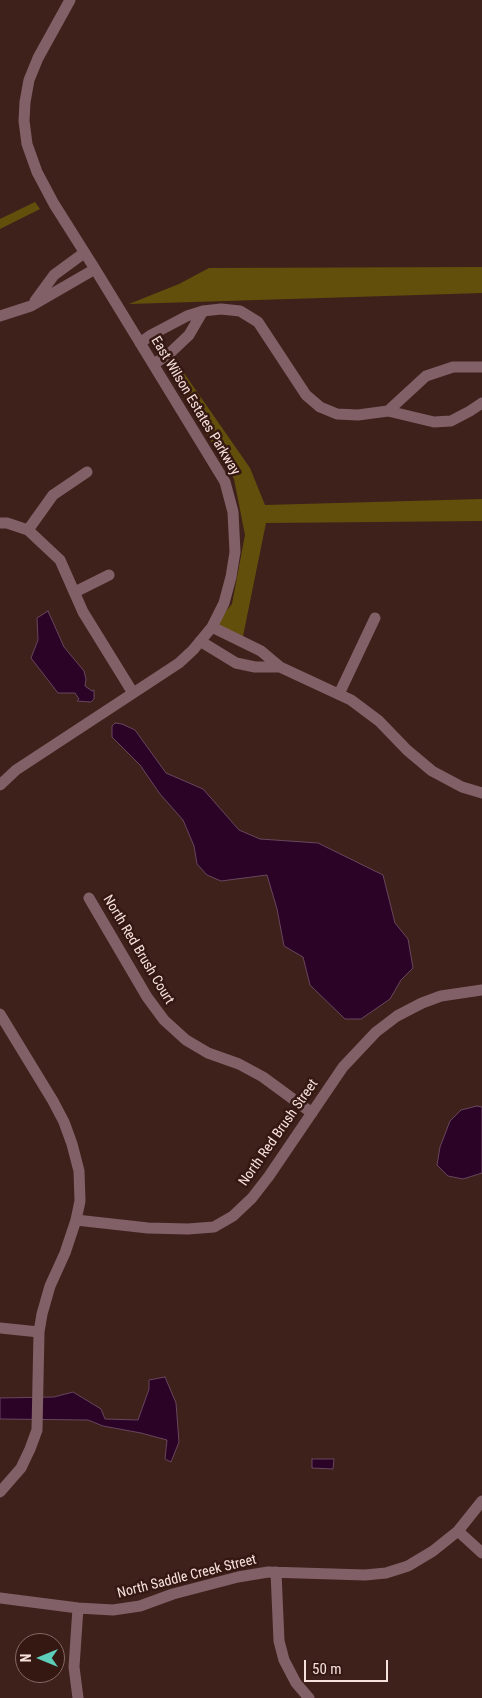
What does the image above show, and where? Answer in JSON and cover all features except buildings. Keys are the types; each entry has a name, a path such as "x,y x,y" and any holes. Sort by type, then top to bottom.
{"street":[{"name":"East Wilson Estates Parkway","path":"0,785 16,770 178,663 212,626 224,603 235,552 233,512 225,482 54,204 37,172 27,144 24,121 29,80 38,58 70,0"},
{"path":"31,306 54,275 84,253"},
{"path":"0,316 31,306 95,269"},
{"path":"140,343 186,316 222,309 240,312 258,322 306,395 320,407 337,414 358,415 388,411 434,422 451,421 482,402"},
{"path":"154,364 170,353 189,335 203,312"},
{"path":"388,411 426,376 453,367 482,367"},
{"path":"28,530 53,496 87,472"},
{"path":"0,523 7,523 28,530 60,560 76,592 83,612 133,693"},
{"path":"76,592 109,575"},
{"path":"339,694 376,618"},
{"path":"212,626 260,651 280,667 351,700 379,721 432,772 462,787 482,793"},
{"path":"200,641 236,662 255,667 280,667"},
{"name":"North Red Brush Court","path":"89,898 147,997 164,1020 186,1040 208,1053 239,1064 263,1077 312,1113"},
{"name":"North Red Brush Street","path":"76,1220 148,1228 188,1229 214,1226 233,1216 252,1198 343,1067 376,1032 396,1016 422,1003 441,996 482,990"},
{"path":"0,1014 53,1100 64,1122 79,1171 80,1200 76,1220 50,1286 42,1314 39,1332 37,1430 21,1468 0,1492"},
{"path":"0,1328 39,1332"},
{"name":"North Saddle Creek Street","path":"0,1598 78,1608 113,1610 140,1606 174,1594 268,1572 386,1573 408,1566 433,1551 458,1531 482,1501"},
{"path":"458,1531 482,1553"},
{"path":"276,1572 279,1642 284,1660 296,1683 309,1698"},
{"path":"78,1608 74,1668 78,1698"}],"shaded area":[{"path":"35,202 40,209 0,229 0,219"},
{"path":"482,267 482,293 129,304 179,284 209,268"},
{"path":"170,353 250,468 265,505 482,499 482,521 266,523 242,641 212,627 232,604 245,535 234,479 165,365"},
{"path":"48,611 64,647 84,671 85,686 92,691 94,690 94,699 91,702 77,701 79,699 75,693 58,693 31,658 38,640 37,618"},
{"path":"115,723 135,730 166,773 203,789 239,830 260,839 318,843 383,875 395,923 408,939 413,968 401,980 390,999 361,1019 345,1019 310,985 303,957 284,946 277,909 267,875 221,881 207,875 197,864 194,846 183,820 160,794 140,765 112,737 112,726"},
{"path":"477,1106 482,1107 482,1173 463,1179 448,1176 437,1165 440,1147 450,1121 461,1110"},
{"path":"165,1377 176,1403 179,1442 171,1462 165,1459 167,1440 141,1433 103,1426 88,1420 0,1419 0,1398 54,1397 73,1392 101,1409 105,1419 138,1420 149,1389 149,1380"},
{"path":"312,1459 334,1459 333,1469 312,1468"}]}
